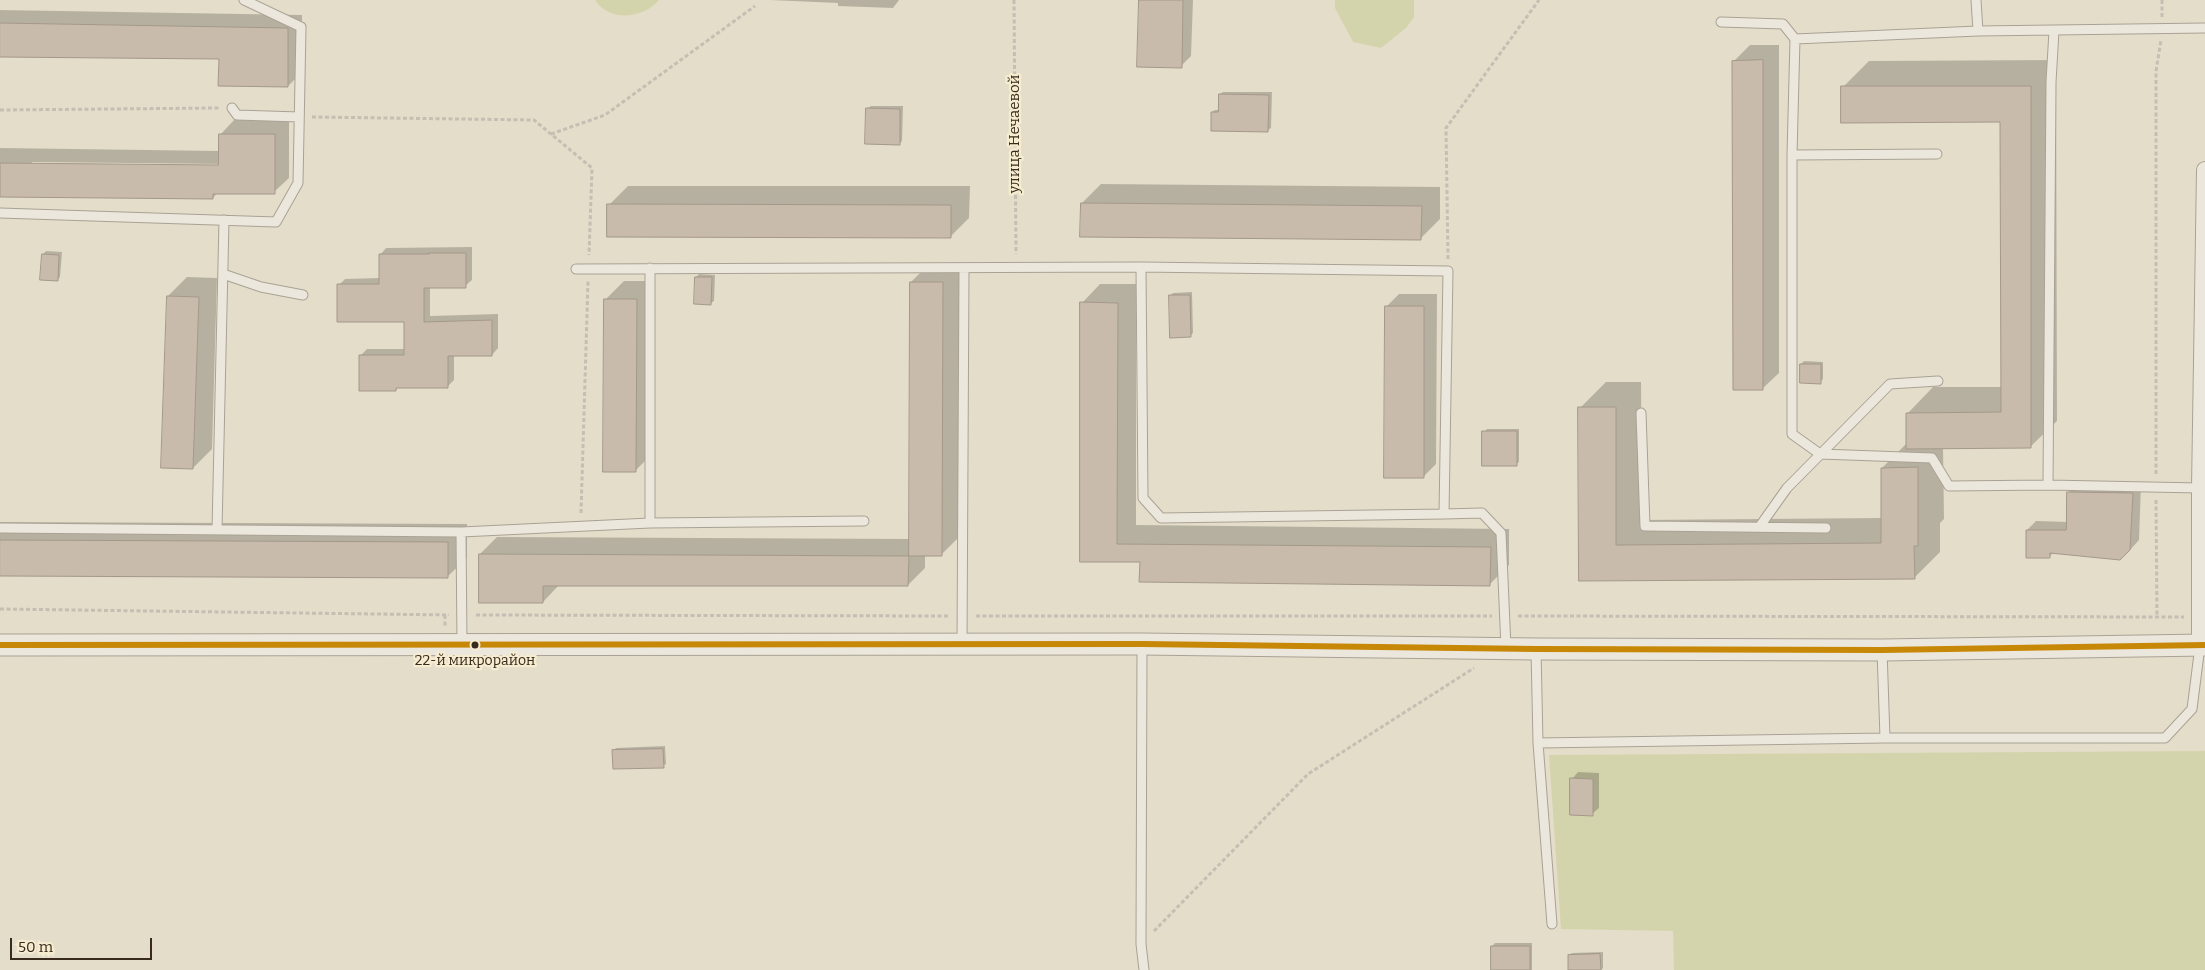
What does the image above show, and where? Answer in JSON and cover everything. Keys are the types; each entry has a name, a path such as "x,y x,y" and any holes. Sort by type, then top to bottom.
{"street":[{"path":"0,645 1142,644 1536,649 1882,650 2202,646 2200,488 2205,170"}],"lane":[{"path":"0,213 276,222 298,183 301,27 244,0"},
{"path":"1976,0 1978,31"},
{"path":"1721,22 1783,24 1796,39 1792,155 1792,434 1820,454 1932,458 1949,486 2048,485 2200,488"},
{"path":"1796,39 1978,31 2205,28"},
{"path":"2048,485 2051,82 2054,31"},
{"path":"232,108 237,115 299,117"},
{"path":"1792,155 1936,154"},
{"path":"217,530 224,220"},
{"path":"1141,267 1143,498 1161,518 1482,513 1501,532 1506,648"},
{"path":"576,269 1141,267 1448,271 1444,514"},
{"path":"650,268 650,523"},
{"path":"962,645 964,268"},
{"path":"223,274 261,287 302,295"},
{"path":"1760,526 1787,488 1890,384 1938,381"},
{"path":"1640,413 1644,526 1826,528"},
{"path":"0,528 461,532 650,523 864,522"},
{"path":"461,532 462,645"},
{"path":"1142,644 1142,944 1144,970"},
{"path":"1538,743 1885,738 2165,738 2192,709 2202,646"},
{"path":"1536,649 1538,743 1552,924"},
{"path":"1882,650 1885,738"}],"path":[{"name":"улица Нечаевой","path":"1014,0 1016,267"},
{"path":"1448,271 1446,128 1539,0"},
{"path":"0,609 462,615 2157,617 2156,71 2163,28 2162,0"},
{"path":"551,134 605,114 755,6"},
{"path":"0,110 232,108"},
{"path":"299,117 534,120 592,168 581,526"},
{"path":"1142,944 1308,774 1506,648"}],"green space":[{"path":"595,0 659,0 644,11 635,14 617,15 601,7"},
{"path":"1335,0 1414,0 1414,17 1406,28 1381,48 1353,42 1335,8"},
{"path":"2205,751 2205,970 1674,970 1673,931 1561,929 1549,755"}],"building":[{"path":"1139,0 1183,0 1182,68 1137,67"},
{"path":"0,23 288,28 288,87 218,86 219,59 0,57"},
{"path":"1763,60 1763,390 1733,390 1732,61"},
{"path":"1841,86 2031,86 2031,448 1906,449 1906,413 2001,412 2000,122 1841,123"},
{"path":"1219,94 1269,95 1268,132 1211,131 1211,112 1218,112"},
{"path":"866,108 900,109 900,145 865,144"},
{"path":"219,134 275,134 275,194 213,194 213,199 0,197 0,163 218,165"},
{"path":"1081,203 1422,206 1421,240 1080,237"},
{"path":"607,204 951,205 951,238 607,237"},
{"path":"466,253 466,288 424,288 424,322 492,320 492,356 448,356 448,388 396,388 396,391 359,391 359,355 404,355 404,322 337,322 337,284 379,284 379,254"},
{"path":"42,254 59,255 58,281 40,280"},
{"path":"695,277 712,277 711,305 694,304"},
{"path":"910,282 943,282 942,556 909,556"},
{"path":"1169,295 1190,295 1191,337 1170,338"},
{"path":"167,296 199,297 193,469 161,468"},
{"path":"604,299 637,299 636,472 603,472"},
{"path":"1080,302 1118,303 1117,544 1491,547 1490,586 1139,582 1140,562 1080,562"},
{"path":"1385,306 1424,306 1424,478 1384,478"},
{"path":"1800,364 1821,364 1821,384 1800,383"},
{"path":"1578,407 1616,407 1616,545 1881,543 1881,468 1918,467 1918,546 1914,546 1915,579 1579,581"},
{"path":"1482,431 1517,431 1517,466 1482,466"},
{"path":"2067,492 2133,493 2130,550 2120,560 2050,553 2050,558 2026,558 2026,530 2066,530"},
{"path":"0,540 448,542 448,578 0,576"},
{"path":"479,554 909,556 908,586 543,586 543,603 479,603"},
{"path":"663,749 664,768 613,769 612,750"},
{"path":"1570,778 1593,779 1593,816 1570,815"},
{"path":"1491,946 1530,946 1530,970 1491,970"},
{"path":"1600,954 1601,970 1568,970 1568,955"}],"transit line":[{"path":"0,645 1142,644 1536,649 1882,650 2205,645"}],"place":[{"name":"22-й микрорайон","path":"475,645"}]}
